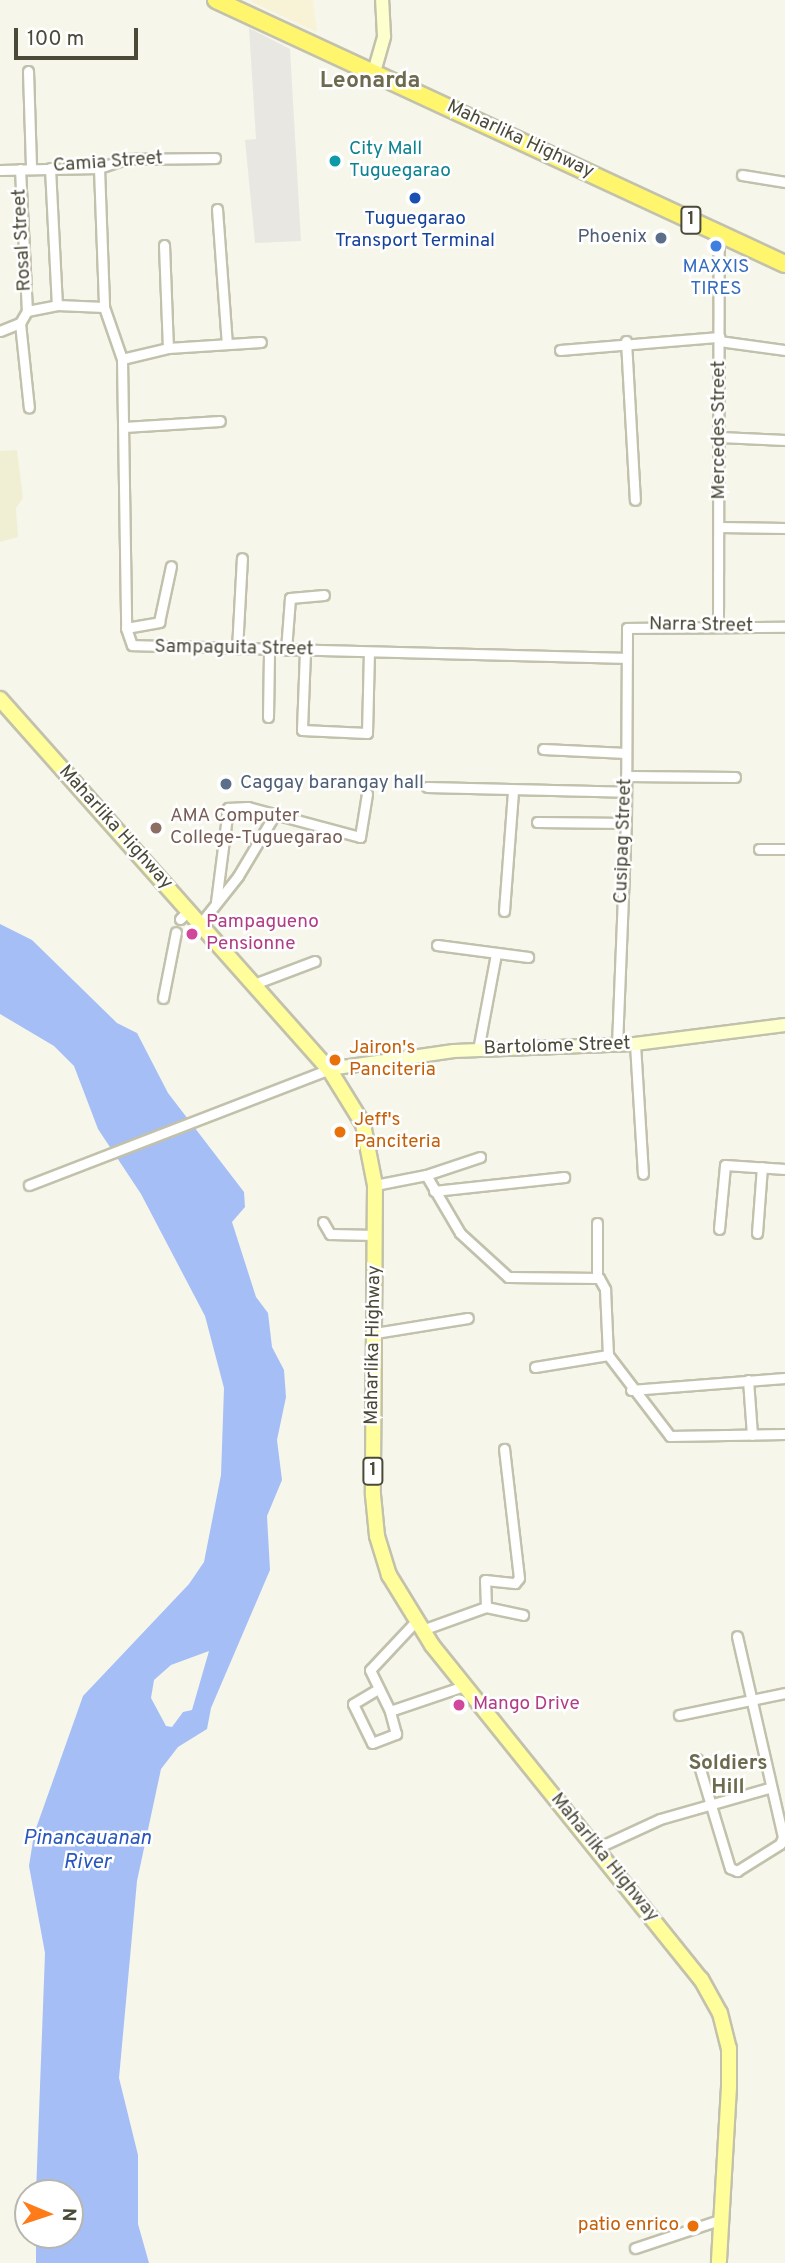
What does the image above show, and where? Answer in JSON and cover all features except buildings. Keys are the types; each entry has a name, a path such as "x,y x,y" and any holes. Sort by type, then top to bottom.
{"highway":[{"name":"Maharlika Highway","path":"216,0 785,264"}],"main road":[{"name":"Maharlika Highway","path":"0,699 184,915 200,924 329,1069 363,1124 375,1185 373,1495 377,1536 389,1575 419,1626 464,1686 597,1847 701,1979 720,2013 729,2048 729,2087 719,2220 719,2263"}],"street":[{"path":"374,72 384,36 382,0"},
{"path":"28,71 31,169"},
{"name":"Camia Street","path":"0,170 99,168 125,159 215,158"},
{"path":"50,168 57,305"},
{"path":"99,168 104,307 122,359 126,628 159,622 171,566"},
{"name":"Rosal Street","path":"20,169 27,311"},
{"path":"742,175 785,182"},
{"path":"217,209 227,344"},
{"name":"Mercedes Street","path":"718,626 719,233"},
{"path":"163,245 168,348"},
{"path":"29,408 20,324 27,311 57,305 104,307"},
{"path":"0,331 20,324"},
{"path":"560,350 626,341 719,339 785,351"},
{"path":"626,341 635,500"},
{"path":"122,359 168,348 261,342"},
{"path":"124,427 220,421"},
{"path":"720,437 785,440"},
{"path":"720,527 785,528"},
{"path":"237,649 242,558"},
{"path":"286,650 290,598 324,596"},
{"name":"Narra Street","path":"626,636 627,628 634,625 785,627"},
{"name":"Sampaguita Street","path":"126,628 128,641 138,647 625,658"},
{"name":"Cusipag Street","path":"617,1045 626,823 626,636"},
{"path":"268,650 268,717"},
{"path":"305,651 302,730 368,733 369,652"},
{"path":"543,749 626,752"},
{"path":"626,776 735,777"},
{"path":"427,787 513,792 626,792"},
{"path":"504,911 513,792"},
{"path":"216,902 228,808 237,806 275,814 360,837 367,794"},
{"path":"200,924 238,876 275,814"},
{"path":"537,822 626,823"},
{"path":"759,849 785,849"},
{"path":"163,998 176,932"},
{"path":"437,945 528,957"},
{"path":"478,1049 496,954"},
{"path":"254,984 315,961"},
{"name":"Bartolome Street","path":"329,1069 369,1060 478,1049 635,1044 785,1025"},
{"path":"635,1044 643,1174"},
{"path":"29,1185 329,1069"},
{"path":"375,1185 426,1175 480,1157"},
{"path":"719,1229 725,1165 785,1169"},
{"path":"757,1233 762,1167"},
{"path":"426,1175 460,1233 500,1273 522,1278 597,1278"},
{"path":"434,1191 564,1177"},
{"path":"323,1222 330,1234 375,1235"},
{"path":"597,1223 597,1278 605,1289 608,1355 631,1390 670,1436 785,1434"},
{"path":"374,1333 468,1318"},
{"path":"536,1367 608,1355"},
{"path":"631,1390 785,1378"},
{"path":"748,1380 752,1435"},
{"path":"486,1607 485,1580 515,1583 519,1578 504,1449"},
{"path":"378,1689 353,1704 372,1743 396,1734 390,1711 370,1670 419,1626 486,1607 523,1615"},
{"path":"697,1759 730,1868 737,1871 782,1841 748,1699 737,1636"},
{"path":"390,1711 464,1686"},
{"path":"679,1715 785,1693"},
{"path":"597,1847 709,1804 769,1788"},
{"path":"635,2248 719,2220"}],"shaded area":[{"path":"313,0 317,32 252,2"},
{"path":"249,28 290,49 301,241 255,243 245,140 256,139"},
{"path":"17,450 23,498 16,508 18,537 0,542 0,451"}],"water":[{"name":"Pinancauanan River","path":"0,924 32,940 117,1023 137,1033 168,1093 244,1192 245,1207 232,1222 256,1297 268,1313 272,1347 284,1370 286,1397 277,1440 282,1480 267,1516 270,1570 211,1708 207,1729 178,1747 161,1769 137,1881 119,2078 138,2155 138,2224 149,2263 36,2263 36,2249 84,2249 84,2179 37,2179 45,1953 29,1866 34,1834 83,1696 189,1584 204,1562 221,1475 224,1388 205,1316 141,1194 98,1129 74,1066 54,1046 0,1014","holes":["209,1651 192,1710 183,1712 172,1727 166,1726 151,1698 154,1680 171,1665"]}],"place":[{"name":"City Mall Tuguegarao","path":"335,161"},
{"name":"Tuguegarao Transport Terminal","path":"415,198"},
{"name":"Phoenix","path":"661,238"},
{"name":"MAXXIS TIRES","path":"716,246"},
{"name":"Caggay barangay hall","path":"226,784"},
{"name":"AMA Computer College-Tuguegarao","path":"156,828"},
{"name":"Pampagueno Pensionne","path":"192,934"},
{"name":"Jairon's Panciteria","path":"335,1060"},
{"name":"Jeff's Panciteria","path":"340,1132"},
{"name":"Mango Drive","path":"459,1705"},
{"name":"patio enrico","path":"693,2226"}],"district":[{"name":"Leonarda","path":"370,82"},
{"name":"Soldiers Hill","path":"728,1776"}]}
